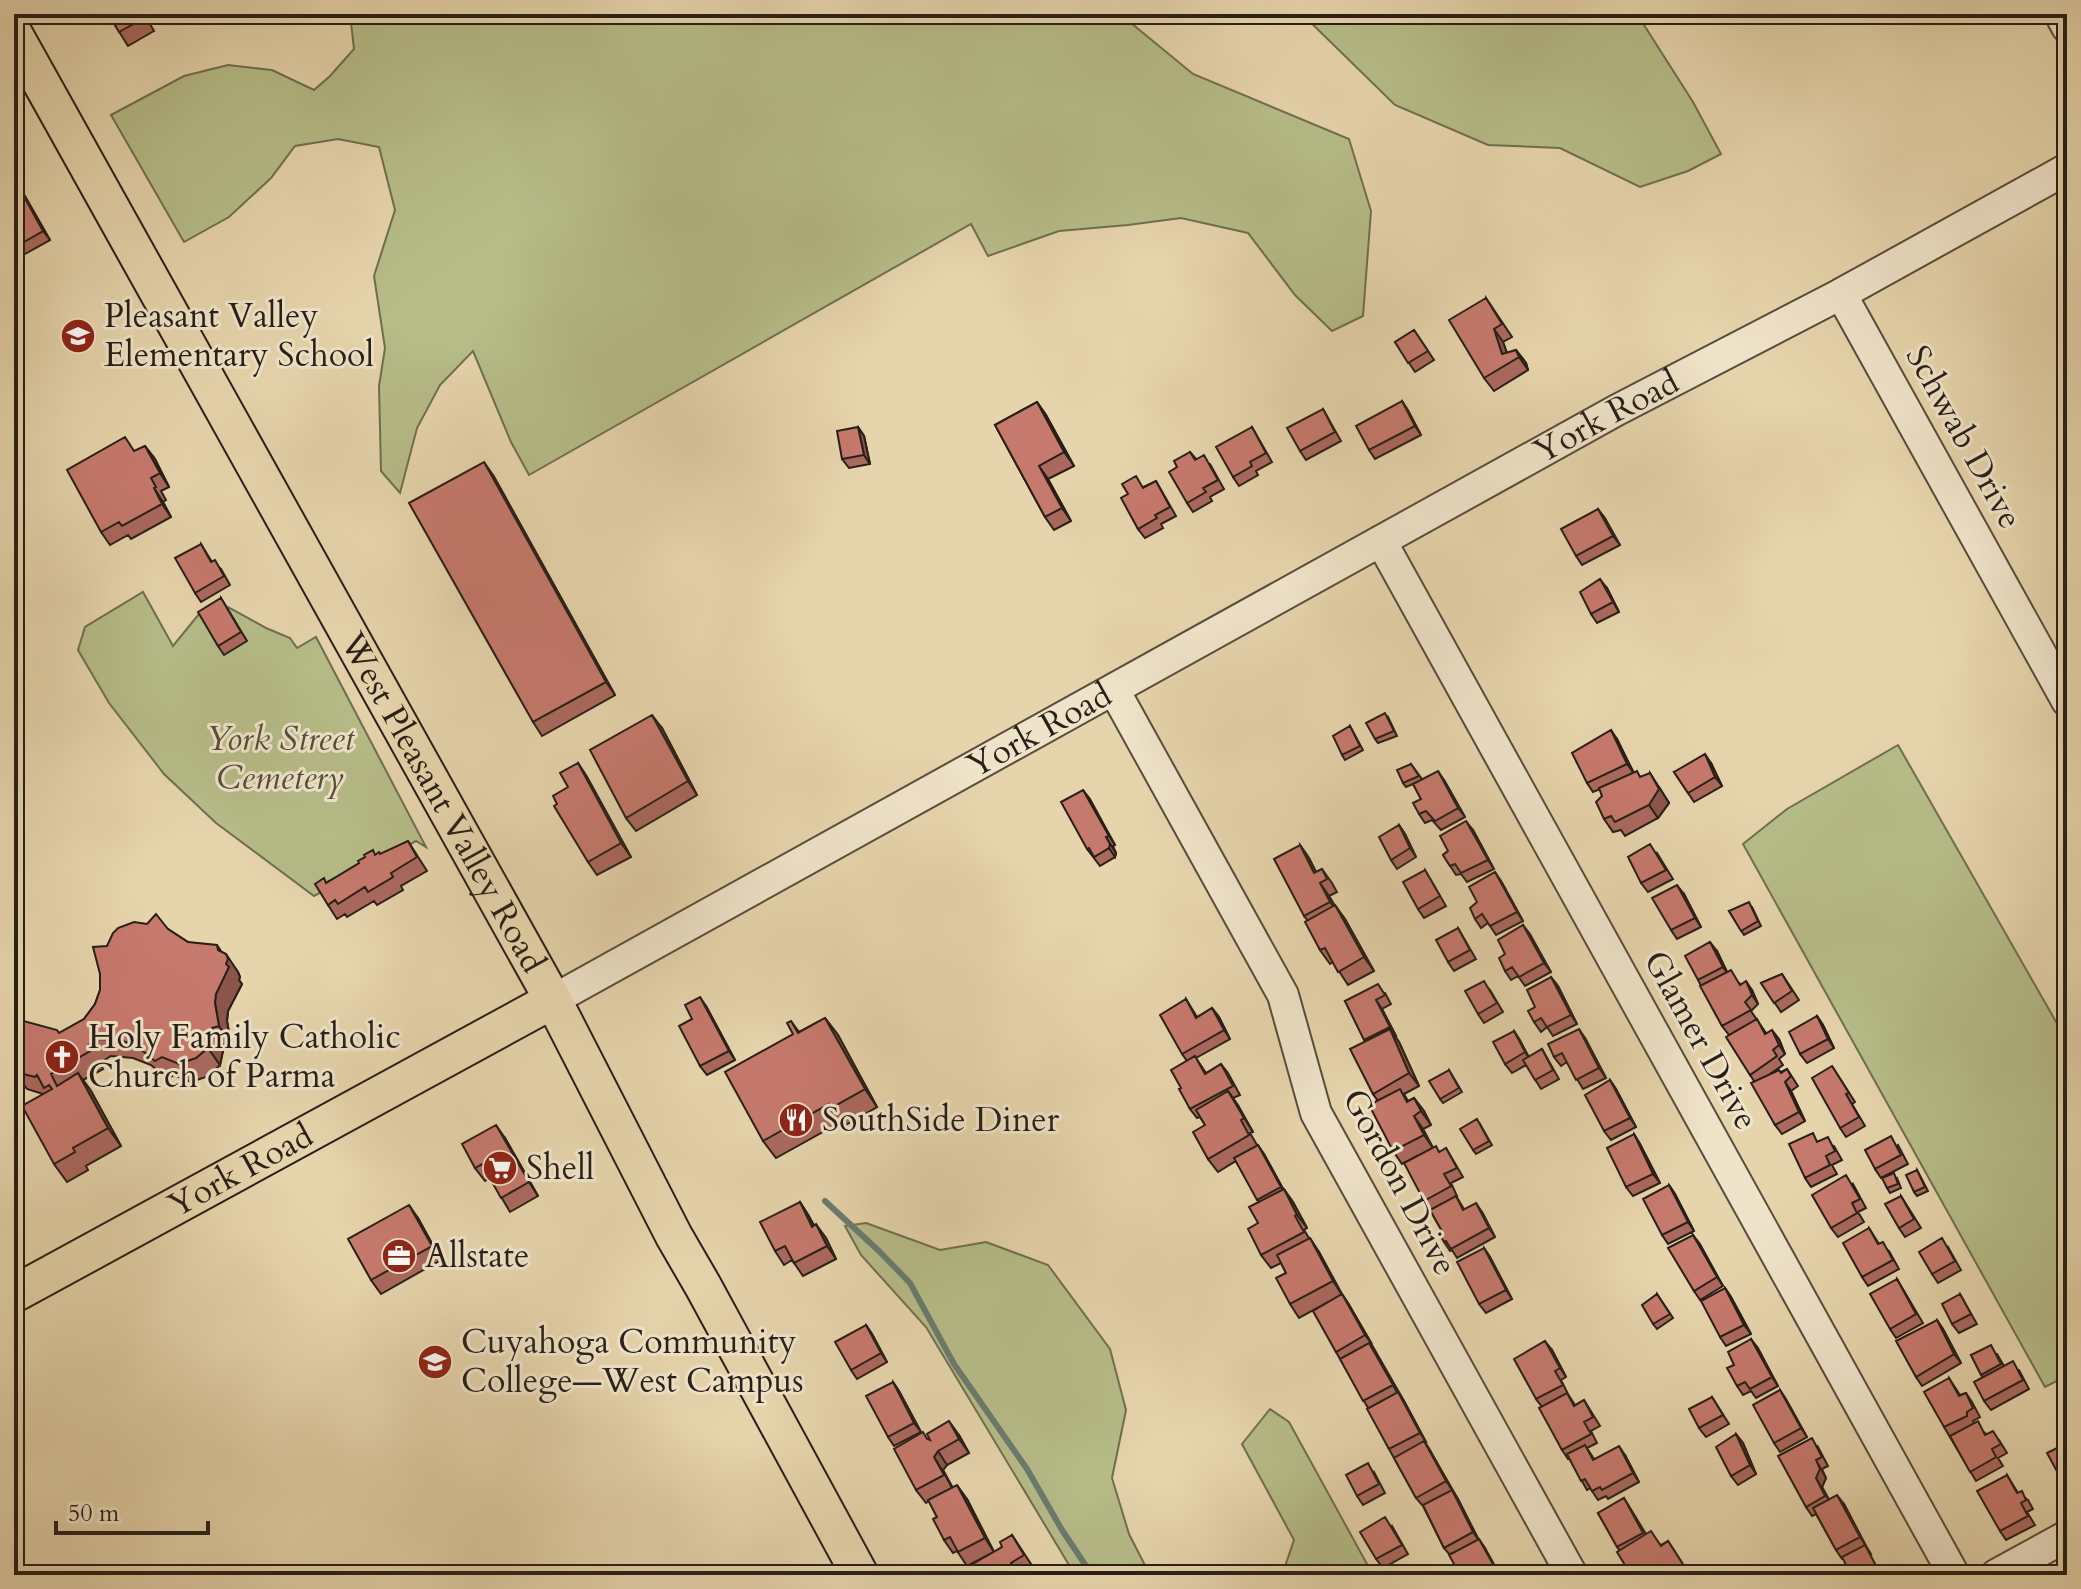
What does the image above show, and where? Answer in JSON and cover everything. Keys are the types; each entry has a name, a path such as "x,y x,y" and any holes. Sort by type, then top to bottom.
{"main road":[{"name":"West Pleasant Valley Road","path":"14,34 553,1000 674,1236 860,1575"},
{"name":"York Road","path":"14,1294 553,1000"}],"street":[{"path":"2060,14 2067,27"},
{"name":"York Road","path":"553,1000 1617,410 1841,294 2067,169"},
{"name":"Schwab Drive","path":"1841,294 2067,701"},
{"name":"Glamer Drive","path":"1381,541 1954,1575"},
{"name":"Gordon Drive","path":"1114,690 1283,995 1316,1113 1572,1575"},
{"path":"1996,1575 2067,1536"}],"green space":[{"path":"350,14 1120,14 1193,74 1349,139 1371,211 1363,316 1332,331 1295,295 1248,233 1181,218 1059,231 988,256 971,224 529,475 511,442 473,351 440,385 417,428 400,493 381,471 379,386 385,348 374,276 395,210 379,147 338,139 295,146 271,178 229,217 184,242 111,115 184,76 228,65 272,70 314,90 354,49"},
{"path":"1302,14 1637,14 1693,102 1721,154 1688,171 1640,187 1560,148 1488,145 1395,105"},
{"name":"York Street Cemetery","path":"143,592 173,646 199,614 228,607 290,638 297,648 316,637 426,847 416,841 314,896 216,823 164,774 109,703 78,650 85,627"},
{"path":"1898,745 2067,1041 2067,1376 2045,1387 1743,844 1787,809"},
{"path":"866,1223 940,1250 986,1242 1048,1265 1110,1349 1126,1410 1112,1478 1129,1534 1150,1575 1075,1575 926,1327 861,1255 845,1226"},
{"path":"1270,1409 1289,1422 1373,1575 1282,1575 1294,1540 1242,1444"}],"building":[{"path":"109,14 142,14 144,18 119,32"},
{"path":"16,182 43,231 17,246 14,242"},
{"path":"1486,298 1502,324 1494,329 1502,354 1516,350 1519,357 1484,378 1449,320"},
{"path":"1414,330 1428,351 1408,363 1395,342"},
{"path":"1402,401 1415,426 1369,450 1356,426"},
{"path":"1037,402 1064,452 1039,466 1062,508 1045,517 995,425"},
{"path":"1323,409 1335,432 1300,451 1287,428"},
{"path":"858,427 864,455 842,459 837,431"},
{"path":"1252,427 1266,453 1233,477 1216,447"},
{"path":"125,437 134,451 145,446 160,473 151,478 162,504 122,526 119,522 101,532 67,470"},
{"path":"1190,452 1195,460 1204,455 1218,480 1203,488 1206,492 1187,503 1169,472 1177,467 1174,461"},
{"path":"484,462 606,682 533,722 409,503"},
{"path":"1136,476 1143,488 1156,481 1170,507 1138,529 1121,498 1128,494 1122,484"},
{"path":"1598,509 1613,536 1576,556 1561,529"},
{"path":"201,544 224,576 195,593 175,558"},
{"path":"1600,579 1613,602 1591,614 1580,592"},
{"path":"221,598 241,632 218,646 198,612"},
{"path":"1385,713 1394,731 1375,739 1366,723"},
{"path":"652,715 688,781 626,818 590,750"},
{"path":"1350,726 1360,746 1342,755 1333,736"},
{"path":"1611,730 1627,764 1587,783 1572,753"},
{"path":"1705,754 1715,777 1688,793 1674,772"},
{"path":"578,763 621,843 588,862 554,806 557,804 553,796 568,787 560,773"},
{"path":"1411,764 1419,776 1403,783 1397,770"},
{"path":"1438,771 1458,808 1435,821 1426,811 1419,814 1413,803 1421,799 1413,784"},
{"path":"1637,771 1640,777 1650,773 1659,789 1649,805 1615,822 1611,816 1604,819 1596,802 1602,796 1599,788"},
{"path":"1083,790 1109,836 1106,837 1109,848 1094,857 1061,802"},
{"path":"1466,821 1488,860 1461,873 1455,864 1450,866 1443,855 1448,851 1440,836"},
{"path":"1399,825 1410,848 1391,860 1379,837"},
{"path":"408,841 417,857 368,892 365,887 338,904 335,900 328,905 315,884 324,878 326,883 359,863 364,855 373,850 375,855 380,854"},
{"path":"1650,844 1666,870 1641,883 1628,857"},
{"path":"1300,845 1314,873 1322,869 1327,879 1320,883 1330,902 1304,916 1274,859"},
{"path":"1425,870 1440,896 1418,909 1403,882"},
{"path":"1495,872 1517,912 1490,926 1482,914 1475,919 1470,908 1477,902 1469,887"},
{"path":"1677,885 1695,918 1671,930 1652,898"},
{"path":"1749,902 1758,921 1741,931 1729,911"},
{"path":"1335,905 1364,957 1338,972 1325,948 1320,950 1305,922"},
{"name":"Holy Family Catholic Church of Parma","path":"156,914 168,929 188,942 217,945 218,950 226,954 229,967 215,1003 219,1026 212,1028 208,1048 196,1058 179,1064 162,1057 155,1061 138,1047 121,1040 98,1039 88,1045 90,1051 51,1074 57,1086 78,1073 108,1128 73,1148 75,1152 54,1164 22,1106 52,1089 49,1085 44,1088 37,1075 15,1072 14,1023 20,1020 59,1033 84,1019 100,990 100,974 93,947 107,946 118,928 134,922 147,924"},
{"path":"1523,925 1544,963 1519,977 1512,967 1505,971 1499,958 1505,954 1498,940"},
{"path":"1458,928 1470,950 1448,962 1436,940"},
{"path":"1710,942 1723,967 1698,980 1685,956"},
{"path":"1731,970 1740,985 1746,981 1752,995 1745,1002 1751,1010 1722,1026 1700,986"},
{"path":"1782,974 1792,991 1774,1003 1761,983"},
{"path":"1551,977 1571,1015 1547,1027 1541,1018 1534,1022 1528,1011 1535,1007 1527,990"},
{"path":"1484,981 1497,1003 1478,1014 1465,991"},
{"path":"1378,984 1385,995 1376,1000 1390,1027 1364,1040 1345,1001"},
{"path":"700,997 729,1051 700,1066 679,1026 692,1019 685,1005"},
{"path":"1186,999 1196,1018 1212,1008 1224,1030 1182,1054 1160,1015"},
{"path":"1817,1016 1828,1039 1800,1054 1789,1032"},
{"path":"825,1018 865,1089 831,1108 829,1104 763,1141 725,1072 793,1034 787,1023 791,1021 798,1033"},
{"path":"1757,1019 1765,1034 1772,1030 1779,1045 1773,1050 1777,1056 1750,1075 1726,1037"},
{"path":"1390,1029 1409,1073 1373,1094 1350,1049"},
{"path":"1579,1029 1599,1068 1576,1080 1562,1053 1554,1057 1548,1044"},
{"path":"1514,1031 1525,1052 1505,1064 1493,1042"},
{"path":"1542,1049 1553,1070 1535,1080 1523,1060"},
{"path":"1195,1056 1205,1074 1221,1064 1233,1086 1190,1109 1171,1070"},
{"path":"1832,1066 1859,1117 1840,1128 1812,1078"},
{"path":"1787,1069 1791,1076 1785,1082 1799,1112 1775,1125 1751,1083"},
{"path":"1449,1070 1459,1088 1440,1099 1429,1081"},
{"path":"1610,1080 1630,1118 1604,1131 1585,1095"},
{"path":"1400,1089 1407,1102 1414,1098 1421,1111 1414,1116 1424,1135 1393,1151 1369,1105"},
{"path":"1228,1091 1244,1118 1241,1120 1249,1135 1208,1159 1193,1132 1205,1125 1196,1110"},
{"path":"1477,1119 1489,1141 1473,1150 1460,1129"},
{"name":"Shell","path":"496,1125 529,1182 501,1198 482,1164 475,1168 462,1144"},
{"path":"1813,1133 1817,1142 1828,1137 1835,1151 1826,1156 1830,1165 1805,1178 1789,1144"},
{"path":"1634,1134 1653,1174 1626,1187 1607,1148"},
{"path":"1891,1136 1901,1155 1875,1169 1865,1150"},
{"path":"1258,1145 1281,1187 1257,1200 1234,1158"},
{"path":"1436,1146 1439,1152 1446,1148 1457,1168 1444,1174 1451,1186 1424,1201 1404,1163"},
{"path":"1917,1170 1925,1187 1914,1192 1906,1175"},
{"path":"1894,1173 1898,1184 1887,1188 1882,1178"},
{"path":"1846,1175 1860,1199 1852,1203 1857,1213 1831,1228 1812,1195"},
{"path":"1669,1185 1688,1222 1662,1235 1643,1199"},
{"path":"1284,1189 1304,1232 1261,1255 1248,1229 1258,1223 1249,1207"},
{"path":"1456,1196 1463,1210 1476,1203 1489,1228 1451,1249 1440,1235 1443,1233 1430,1210"},
{"path":"1901,1196 1914,1219 1899,1228 1885,1204"},
{"path":"800,1202 812,1227 816,1224 827,1246 794,1263 785,1246 775,1251 760,1222"},
{"name":"Allstate","path":"409,1205 432,1246 371,1280 348,1239"},
{"path":"1869,1228 1878,1244 1883,1242 1893,1260 1862,1277 1843,1243"},
{"path":"1693,1235 1717,1277 1694,1291 1668,1248"},
{"path":"1310,1238 1333,1281 1290,1304 1276,1278 1286,1273 1277,1255"},
{"path":"1942,1238 1955,1261 1932,1274 1919,1252"},
{"path":"1484,1248 1506,1290 1479,1304 1457,1262"},
{"path":"1897,1279 1916,1314 1890,1329 1870,1294"},
{"path":"1725,1288 1744,1325 1720,1337 1701,1301"},
{"path":"1342,1294 1365,1335 1336,1352 1313,1311"},
{"path":"1657,1294 1670,1314 1653,1324 1642,1305"},
{"path":"1960,1294 1971,1314 1952,1324 1942,1304"},
{"path":"1937,1320 1954,1354 1916,1377 1896,1341"},
{"path":"866,1325 881,1353 851,1370 835,1342"},
{"path":"1751,1339 1772,1377 1750,1389 1745,1382 1737,1386 1727,1368 1734,1365 1728,1352"},
{"path":"1545,1341 1560,1368 1555,1371 1563,1385 1536,1399 1514,1359"},
{"path":"1369,1343 1393,1385 1363,1401 1340,1359"},
{"path":"1991,1345 2001,1364 1981,1375 1971,1355"},
{"path":"2013,1361 2023,1380 1984,1401 1974,1382"},
{"path":"1949,1378 1959,1396 1966,1393 1973,1408 1967,1416 1944,1427 1924,1392"},
{"path":"893,1382 914,1423 888,1437 866,1396"},
{"path":"1780,1390 1801,1428 1774,1443 1753,1405"},
{"path":"1398,1392 1420,1433 1389,1449 1367,1409"},
{"path":"1567,1393 1574,1406 1584,1400 1593,1417 1584,1422 1591,1434 1562,1450 1539,1408"},
{"path":"1712,1397 1723,1415 1699,1428 1689,1409"},
{"path":"949,1421 959,1439 938,1451 934,1457 944,1475 916,1490 894,1449 923,1432 930,1440 927,1434"},
{"path":"1978,1421 1985,1435 1993,1431 2001,1444 1992,1449 1996,1457 1970,1472 1950,1436"},
{"path":"1736,1434 1750,1465 1731,1476 1716,1447"},
{"path":"1812,1438 1822,1457 1816,1460 1820,1469 1816,1478 1825,1496 1806,1507 1778,1456"},
{"path":"1424,1441 1446,1481 1416,1498 1394,1458"},
{"path":"2067,1443 2067,1470 2059,1475 2047,1453"},
{"path":"1585,1445 1593,1460 1619,1446 1633,1473 1602,1490 1600,1487 1592,1491 1585,1479 1581,1481 1567,1454"},
{"path":"1368,1463 1379,1484 1357,1496 1346,1475"},
{"path":"2007,1475 2017,1493 2022,1491 2026,1500 2021,1503 2028,1516 2000,1531 1977,1491"},
{"path":"957,1485 985,1538 958,1552 950,1537 944,1540 933,1519 937,1517 928,1500"},
{"path":"1452,1490 1473,1532 1444,1548 1423,1505"},
{"path":"1837,1495 1860,1537 1836,1550 1813,1508"},
{"path":"1624,1498 1643,1533 1617,1547 1598,1513"},
{"path":"1385,1517 1402,1545 1376,1559 1360,1532"},
{"path":"1651,1531 1661,1546 1668,1541 1684,1566 1669,1575 1631,1575 1617,1552"},
{"path":"1012,1535 1024,1555 1011,1563 1019,1575 977,1575 971,1565 1002,1547 1000,1542"},
{"path":"1479,1539 1499,1575 1460,1575 1449,1555"},
{"path":"1865,1545 1881,1575 1851,1575 1842,1557"},
{"path":"2066,1565 2067,1575 2042,1575 2052,1569 2054,1573"},
{"path":"1424,1566 1429,1575 1408,1575"}],"waterway":[{"path":"825,1201 910,1283 954,1364 1027,1469 1092,1575"}],"place":[{"name":"Pleasant Valley Elementary School","path":"78,336"},
{"name":"Holy Family Catholic Church of Parma","path":"62,1057"},
{"name":"SouthSide Diner","path":"796,1120"},
{"name":"Shell","path":"500,1168"},
{"name":"Allstate","path":"399,1256"},
{"name":"Cuyahoga Community College—West Campus","path":"435,1362"}]}
